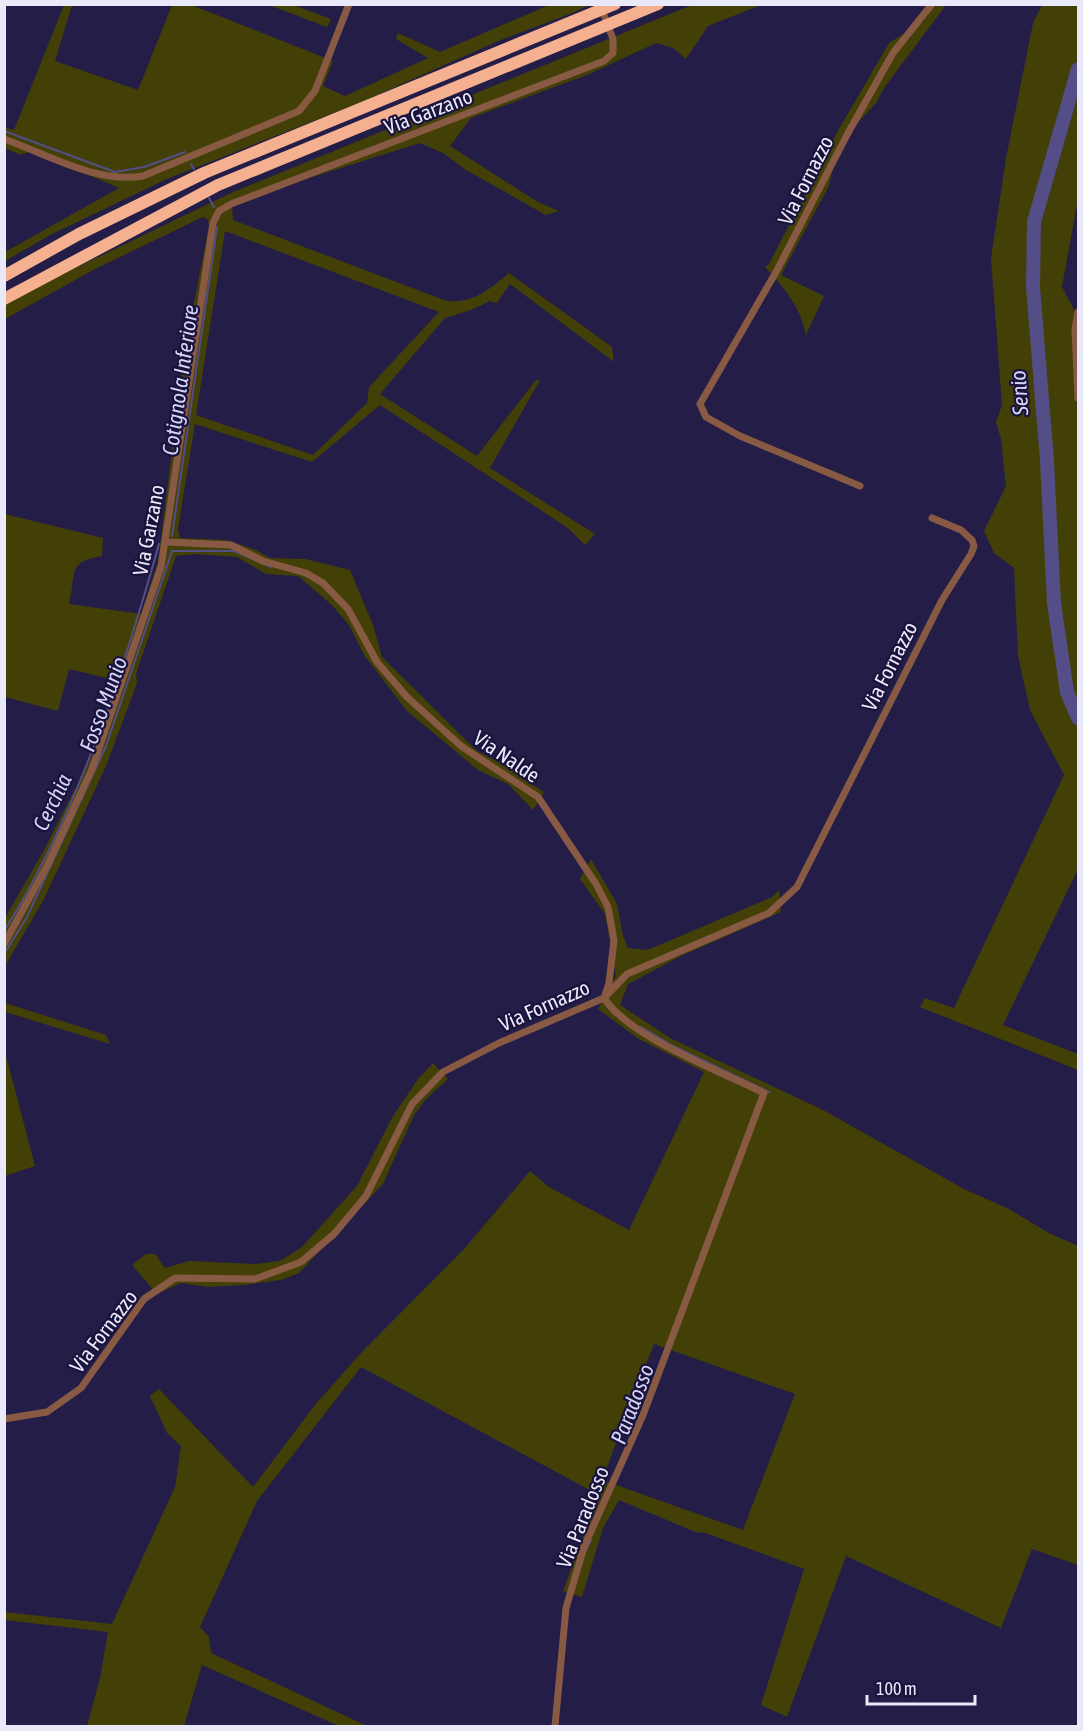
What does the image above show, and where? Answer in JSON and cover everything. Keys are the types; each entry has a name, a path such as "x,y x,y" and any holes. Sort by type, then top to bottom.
{"highway":[{"path":"4,276 79,234 204,173 615,4"},
{"path":"4,299 218,185 658,4"}],"street":[{"path":"4,139 106,175 124,178 152,172 298,111 315,91 349,4"},
{"name":"Via Garzano","path":"4,944 47,866 92,769 143,621 166,542 213,223 219,211 241,200 604,62 613,53 613,39 600,4"},
{"name":"Via Fornazzo","path":"860,486 740,436 706,417 700,404 776,272 848,133 893,53 932,4"},
{"path":"1078,312 1075,328 1078,398"},
{"name":"Via Fornazzo","path":"4,1419 47,1412 81,1388 144,1299 175,1278 255,1279 302,1262 334,1234 366,1196 412,1104 443,1072 499,1043 604,998 627,974 769,913 796,887 942,600 974,546 967,534 933,518"},
{"name":"Via Nalde","path":"166,542 231,545 263,561 306,573 323,583 348,609 377,662 406,697 469,752 538,797 596,884 608,907 614,940 609,983 604,998"},
{"name":"Via Paradosso","path":"555,1726 566,1608 584,1547 643,1415 764,1093 666,1045 613,1012 604,998"}],"shaded area":[{"path":"189,4 333,61 323,86 345,96 428,58 396,39 398,33 440,52 549,5 590,5 503,39 366,100 167,179 52,234 5,261 5,252 119,188 32,151 20,155 5,148 4,127 14,130 64,5 72,5 55,61 138,90 172,5"},
{"path":"269,5 293,5 331,19 327,27"},
{"path":"692,5 761,5 708,26 686,59 673,48 656,43 587,75 471,118 450,146 538,202 559,211 546,215 466,170 443,153 420,143 306,179 232,206 233,220 444,300 462,301 479,295 509,273 612,347 614,362 510,284 497,303 490,301 445,318 380,394 477,456 536,380 540,380 490,468 595,534 585,545 568,528 380,405 312,462 195,424 178,529 180,538 226,540 254,549 270,558 305,559 350,570 373,625 382,657 477,751 516,771 523,779 544,792 533,810 508,784 478,770 407,711 364,655 349,625 332,605 298,576 266,574 237,557 196,554 176,556 136,674 137,683 106,766 43,901 5,966 5,918 43,852 97,746 119,681 69,669 58,711 5,697 5,514 103,538 102,556 82,562 77,566 69,604 141,614 158,562 185,349 209,226 208,220 203,217 95,269 5,319 5,302 233,192","holes":["225,231 439,312 369,387 367,403 313,455 196,415"]},
{"path":"931,5 946,5 884,88 876,103 838,144 829,186 781,275 824,296 806,335 800,315 790,298 765,267 769,264 839,129 889,43 924,21"},
{"path":"1042,5 1078,5 1078,199 1062,287 1078,317 1078,869 1003,1025 1078,1054 1078,1070 920,1007 925,998 954,1008 1064,775 1030,710 1018,656 1014,568 994,553 984,531 1006,486 1001,439 996,422 1002,405 991,258 1006,158 1033,23"},
{"path":"591,859 617,904 623,936 628,948 646,950 772,897 779,890 781,912 681,956 628,984 620,1005 670,1038 823,1110 964,1189 1009,1209 1049,1233 1078,1246 1078,1565 1032,1549 1001,1628 846,1556 787,1717 761,1705 804,1569 703,1532 698,1533 619,1500 603,1528 582,1597 563,1591 599,1495 361,1367 257,1501 200,1627 209,1637 211,1653 367,1726 339,1726 202,1665 184,1726 87,1726 100,1678 108,1632 5,1620 5,1612 112,1624 175,1487 181,1446 167,1433 150,1396 159,1389 253,1487 315,1405 360,1354 464,1249 530,1171 549,1187 629,1230 704,1072 639,1039 598,1009 616,976 605,914 580,879","holes":["654,1344 795,1394 743,1530 602,1480"]},
{"path":"5,1003 106,1035 110,1044 5,1012"},
{"path":"5,1052 35,1166 4,1176"},
{"path":"433,1063 448,1079 427,1098 414,1115 383,1184 299,1273 281,1280 243,1285 208,1287 181,1283 157,1294 132,1265 146,1254 155,1254 165,1268 189,1261 255,1264 280,1261 302,1247 357,1186 393,1116 418,1079"}],"waterway":[{"name":"Senio","path":"1078,69 1034,222 1033,287 1047,461 1054,603 1067,692 1078,718"},
{"name":"Cotignola Inferiore","path":"4,131 115,172 144,167 185,152"},
{"name":"Cotignola Inferiore","path":"191,164 194,169"},
{"name":"Cotignola Inferiore","path":"209,198 214,207"},
{"name":"Cotignola Inferiore","path":"172,536 217,227"},
{"name":"Cerchia","path":"4,931 54,841 75,793 130,643 159,544"},
{"name":"Fosso Munio","path":"4,954 27,917 106,746 172,551 234,551 271,567"},
{"name":"Paradosso","path":"641,1027 673,1046 769,1092"},
{"name":"Paradosso","path":"586,1551 591,1540"}]}
